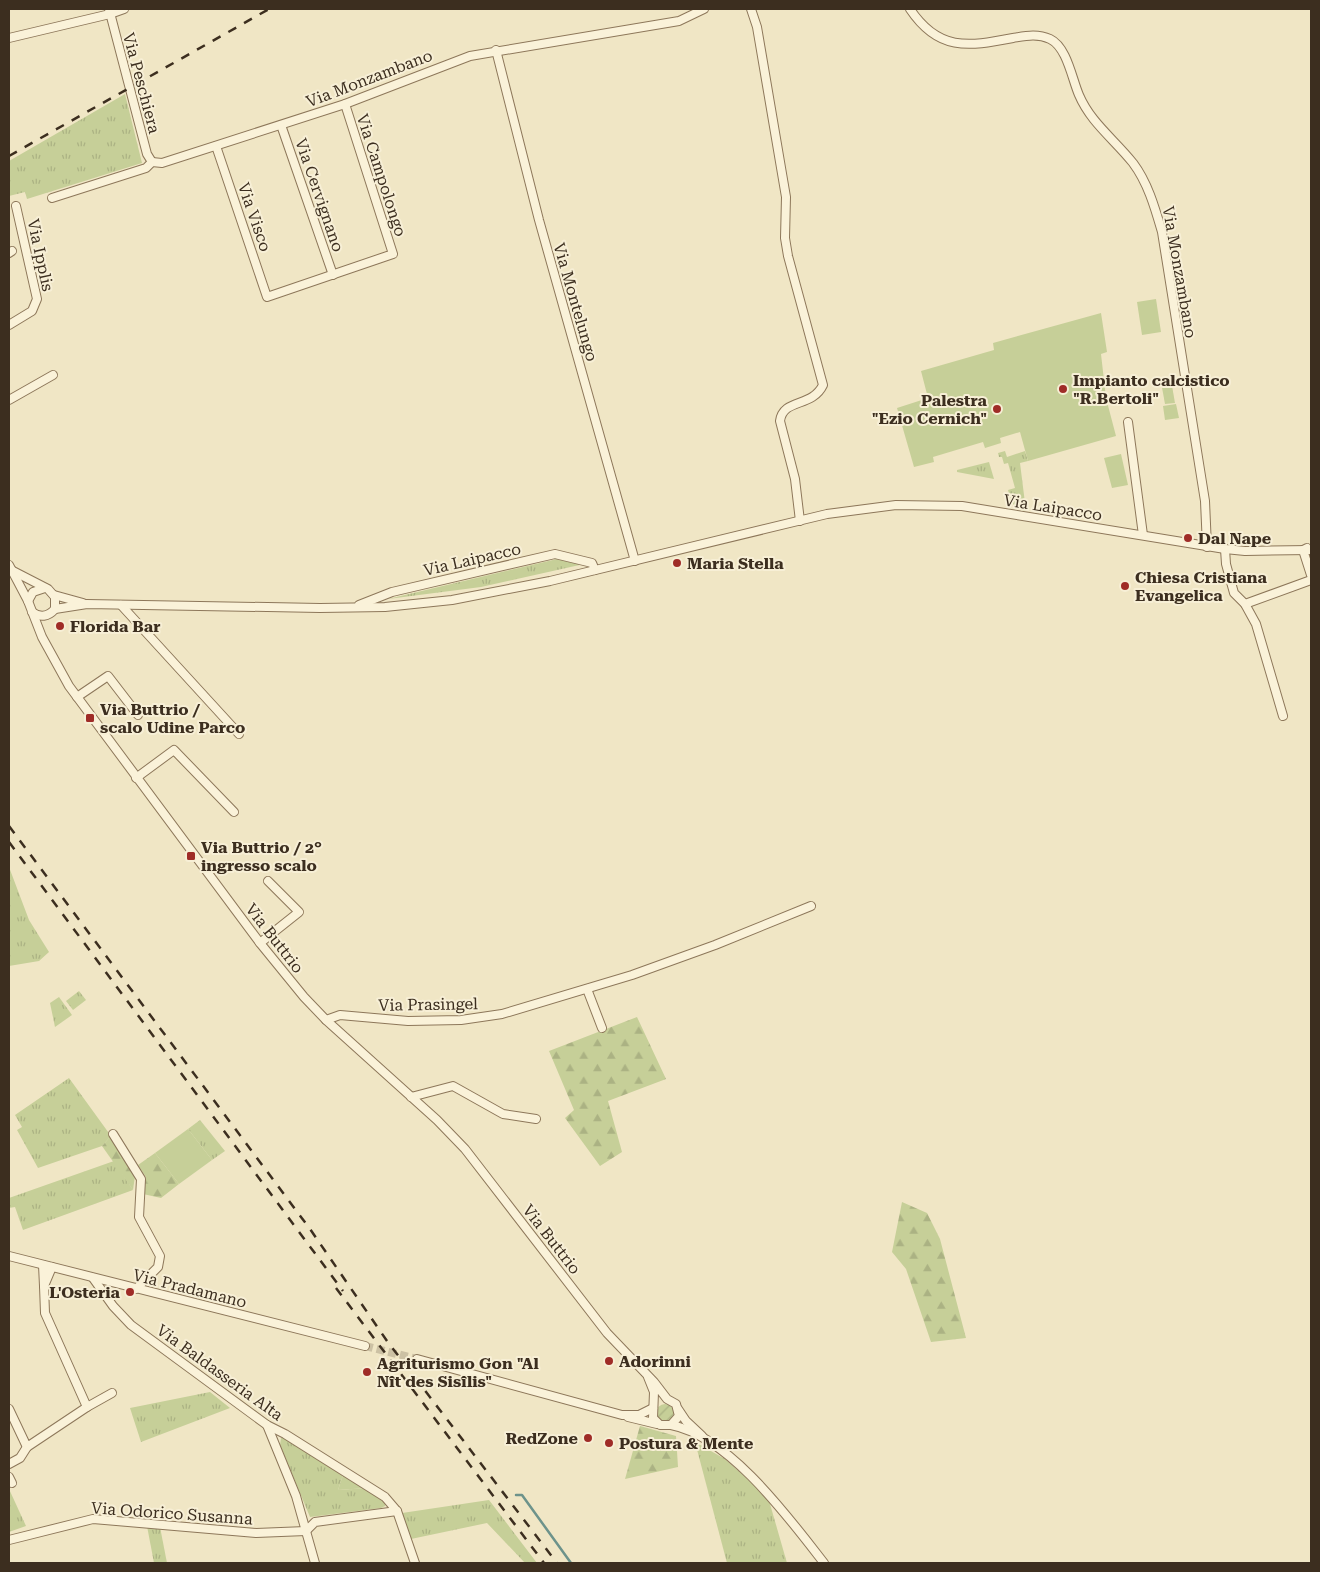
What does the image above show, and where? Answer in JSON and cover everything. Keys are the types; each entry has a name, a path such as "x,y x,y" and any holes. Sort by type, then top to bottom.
{"street":[{"path":"9,38 124,9"},
{"name":"Via Monzambano","path":"52,198 146,168 152,162 162,163 345,104 439,67 496,50 679,21 704,9"},
{"path":"751,9 757,27 786,197 785,238 788,256 823,385 819,394 811,400 786,408 781,413 780,421 799,501 800,520"},
{"name":"Via Monzambano","path":"910,9 931,33 944,41 956,44 981,44 1030,35 1052,40 1060,49 1080,97 1097,126 1133,163 1141,176 1152,199 1162,232 1205,501 1206,547"},
{"name":"Via Peschiera","path":"109,12 147,154 152,162"},
{"name":"Via Montelungo","path":"496,50 539,220 635,561"},
{"name":"Via Campolongo","path":"333,275 393,254 345,104"},
{"name":"Via Cervignano","path":"280,125 333,275"},
{"name":"Via Visco","path":"216,146 267,297 333,275"},
{"name":"Via Ipplis","path":"9,325 32,311 37,300 16,206"},
{"path":"9,400 53,375"},
{"path":"1128,422 1143,536"},
{"name":"Via Laipacco","path":"55,609 87,604 352,607 452,600 635,561 800,520 865,507 927,504 962,506 1206,547 1245,551 1309,548"},
{"path":"1309,548 1311,575"},
{"path":"1225,549 1226,564 1234,593 1245,604 1256,624 1283,716"},
{"name":"Via Laipacco","path":"352,607 392,592 555,554 592,563 595,570"},
{"name":"Via Buttrio","path":"10,568 54,595"},
{"name":"Via Buttrio","path":"10,568 28,600 40,634 58,669 77,697 260,943 304,997 326,1020 465,1149 607,1333 648,1376 667,1400 676,1404 686,1421 763,1487 824,1563"},
{"path":"1245,604 1311,580"},
{"path":"28,600 33,592 45,588"},
{"path":"32,612 39,616 45,616 55,609 54,595"},
{"name":"Via Laipacco","path":"54,595 87,604"},
{"path":"121,605 240,734"},
{"path":"40,634 45,616"},
{"path":"77,697 108,676 138,715"},
{"path":"136,778 174,750 234,812"},
{"path":"260,943 299,912 268,881"},
{"name":"Via Prasingel","path":"326,1020 340,1015 408,1021 485,1017 524,1009 715,945 811,906"},
{"path":"587,989 602,1028"},
{"path":"411,1097 452,1086 503,1114 536,1119"},
{"path":"113,1134 141,1179 139,1216 160,1256 158,1267 136,1289"},
{"name":"Via Pradamano","path":"9,1256 365,1346"},
{"path":"43,1265 45,1313 87,1408"},
{"path":"44,1286 52,1267"},
{"name":"Via Baldasseria Alta","path":"93,1278 113,1306 132,1326 267,1425 369,1485 385,1497 397,1511 415,1563"},
{"path":"417,1359 657,1424"},
{"name":"Via Buttrio","path":"648,1376 654,1392 652,1415 657,1424 685,1429 705,1439"},
{"path":"9,1464 20,1458 27,1447 112,1393"},
{"path":"622,1414 639,1414 653,1407 660,1400 667,1400"},
{"path":"9,1409 27,1447"},
{"path":"670,1425 677,1419 678,1409"},
{"path":"267,1425 296,1496 315,1563"},
{"path":"306,1531 315,1522 397,1511"},
{"name":"Via Odorico Susanna","path":"9,1540 93,1519 256,1533 306,1531"}],"green space":[{"path":"125,94 142,163 27,199 25,192 9,196 9,161"},
{"path":"1156,299 1161,332 1142,335 1137,302"},
{"path":"1101,313 1107,352 1101,354 1106,398 1116,436 1028,461 1020,432 1000,438 1001,443 985,448 983,442 933,457 934,462 914,467 897,408 928,398 921,371 994,350 993,343"},
{"path":"1171,380 1175,403 1165,404 1161,382"},
{"path":"1176,404 1179,418 1165,420 1163,406"},
{"path":"1005,451 1007,457 1025,451 1028,461 1020,463 1026,511 1015,506 1010,498 1008,490 1015,488 1008,463 1004,464 1002,457 999,457 998,453"},
{"path":"1121,454 1128,485 1112,488 1104,458"},
{"path":"989,462 994,479 957,472 957,470"},
{"path":"557,559 584,564 481,587 388,599"},
{"path":"9,867 29,920 49,952 39,961 9,966"},
{"path":"79,991 86,1000 73,1010 66,1001"},
{"path":"59,997 72,1015 55,1027 50,1003"},
{"path":"637,1017 666,1079 608,1101 622,1152 600,1166 565,1118 574,1110 549,1051"},
{"path":"69,1078 111,1136 102,1146 38,1168 17,1130 22,1127 15,1115"},
{"path":"200,1120 225,1151 212,1160 188,1129"},
{"path":"188,1129 212,1160 179,1184 155,1153"},
{"path":"111,1136 135,1176 133,1190 102,1146"},
{"path":"155,1153 179,1184 161,1198 143,1194 146,1177 138,1165"},
{"path":"114,1161 133,1190 23,1230 15,1207 9,1208 9,1198"},
{"path":"902,1202 927,1213 940,1239 966,1338 931,1342 906,1269 892,1252"},
{"path":"210,1392 230,1408 141,1442 130,1408"},
{"path":"661,1404 669,1404 674,1409 672,1420 661,1422 656,1417 656,1409"},
{"path":"640,1426 676,1436 678,1467 625,1479"},
{"path":"281,1438 285,1438 344,1472 338,1490 369,1488 386,1502 385,1506 310,1517 280,1445"},
{"path":"695,1442 725,1459 768,1497 787,1563 727,1563"},
{"path":"344,1472 368,1488 338,1490"},
{"path":"9,1489 26,1526 9,1532"},
{"path":"489,1500 537,1563 525,1563 487,1523 411,1539 402,1513"},
{"path":"147,1526 160,1527 167,1563 154,1563"}],"waterway":[{"path":"516,1495 522,1495 571,1563"}],"tunnel":[{"path":"365,1346 417,1359"}],"railway":[{"path":"9,156 269,9"},
{"path":"9,826 310,1229 387,1341 557,1563"},
{"path":"9,842 343,1291"},
{"path":"336,1288 544,1563"}],"place":[{"name":"Impianto calcistico \"R.Bertoli\"","path":"1063,389"},
{"name":"Palestra \"Ezio Cernich\"","path":"997,409"},
{"name":"Dal Nape","path":"1188,538"},
{"name":"Maria Stella","path":"677,563"},
{"name":"Chiesa Cristiana Evangelica","path":"1125,586"},
{"name":"Florida Bar","path":"60,626"},
{"name":"Via Buttrio / scalo Udine Parco","path":"90,718"},
{"name":"Via Buttrio / 2° ingresso scalo","path":"191,856"},
{"name":"L'Osteria","path":"130,1292"},
{"name":"Adorinni","path":"609,1361"},
{"name":"Agriturismo Gon \"Al Nît des Sisîlis\"","path":"367,1372"},
{"name":"RedZone","path":"588,1438"},
{"name":"Postura & Mente","path":"609,1443"}]}
